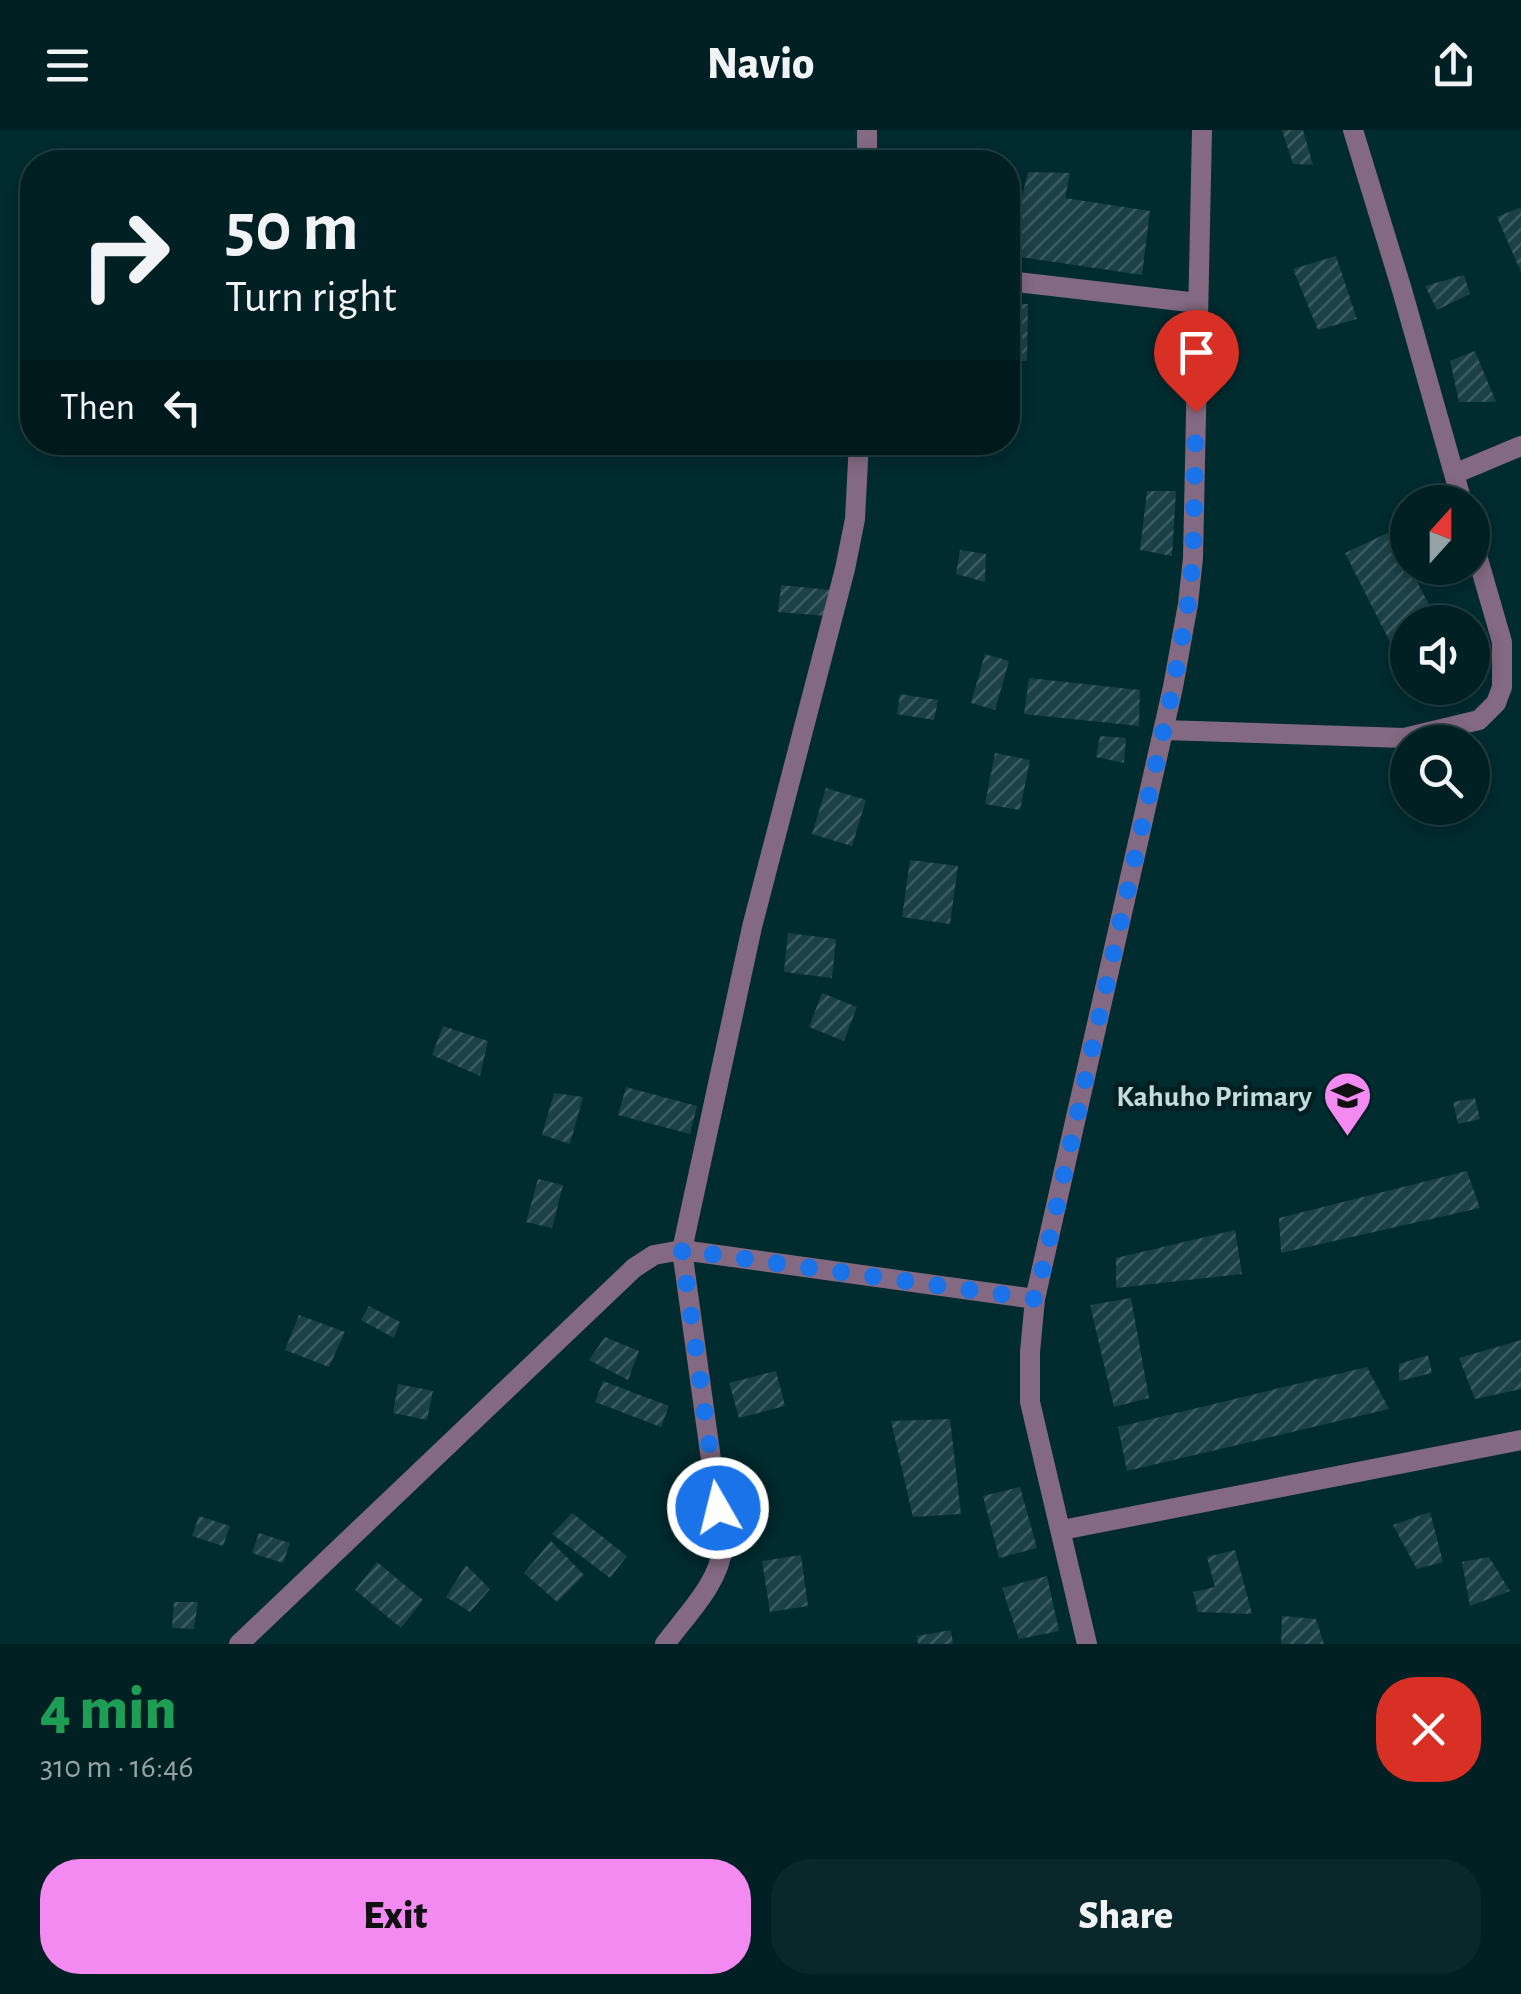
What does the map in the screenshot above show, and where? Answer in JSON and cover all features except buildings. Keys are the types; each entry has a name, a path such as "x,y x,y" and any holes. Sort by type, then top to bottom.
{"street":[{"path":"1087,1644 1030,1402 1030,1352 1036,1299 1164,730 1188,604 1193,558 1202,130"},
{"path":"1353,130 1457,485"},
{"path":"1020,282 1198,303"},
{"path":"1454,474 1521,446"},
{"path":"664,1644 716,1576 723,1546 682,1250 752,927 845,569 855,520 858,455"},
{"path":"1164,730 1404,738 1479,720 1496,703 1502,686 1502,642 1486,585"},
{"path":"239,1644 634,1268 654,1254 682,1250 1036,1299"},
{"path":"1062,1530 1521,1440"}],"place":[{"name":"Kahuho Primary","path":"1347,1138"}],"route":[{"path":"718,1508 682,1250 1036,1299 1173,688 1193,558 1196,412"}]}
